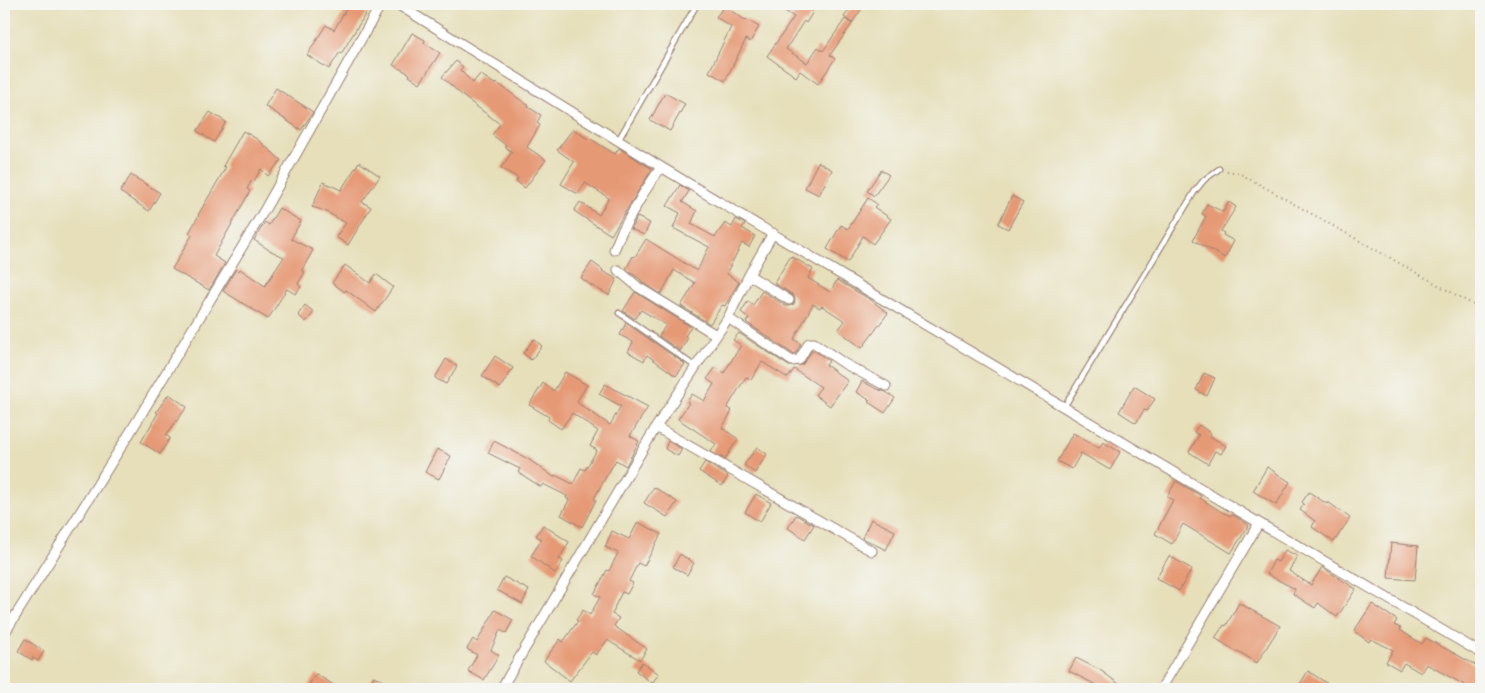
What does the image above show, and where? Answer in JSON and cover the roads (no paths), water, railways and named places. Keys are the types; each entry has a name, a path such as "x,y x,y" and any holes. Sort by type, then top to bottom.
{"street":[{"path":"4,634 131,431 260,218 381,4"},
{"path":"397,4 865,289 1481,653"},
{"path":"614,250 622,231 643,194 662,167"},
{"path":"501,689 656,427 728,318 749,275 774,233"},
{"path":"618,270 638,287 716,335"},
{"path":"749,275 790,300"},
{"path":"728,318 792,361 799,360 809,343 814,343 845,364 886,386"},
{"path":"656,427 872,551"},
{"path":"1161,689 1259,523"}],"lane":[{"path":"618,139 697,4"},
{"path":"1064,407 1195,191 1204,180 1219,169"},
{"path":"619,313 696,366"}]}
